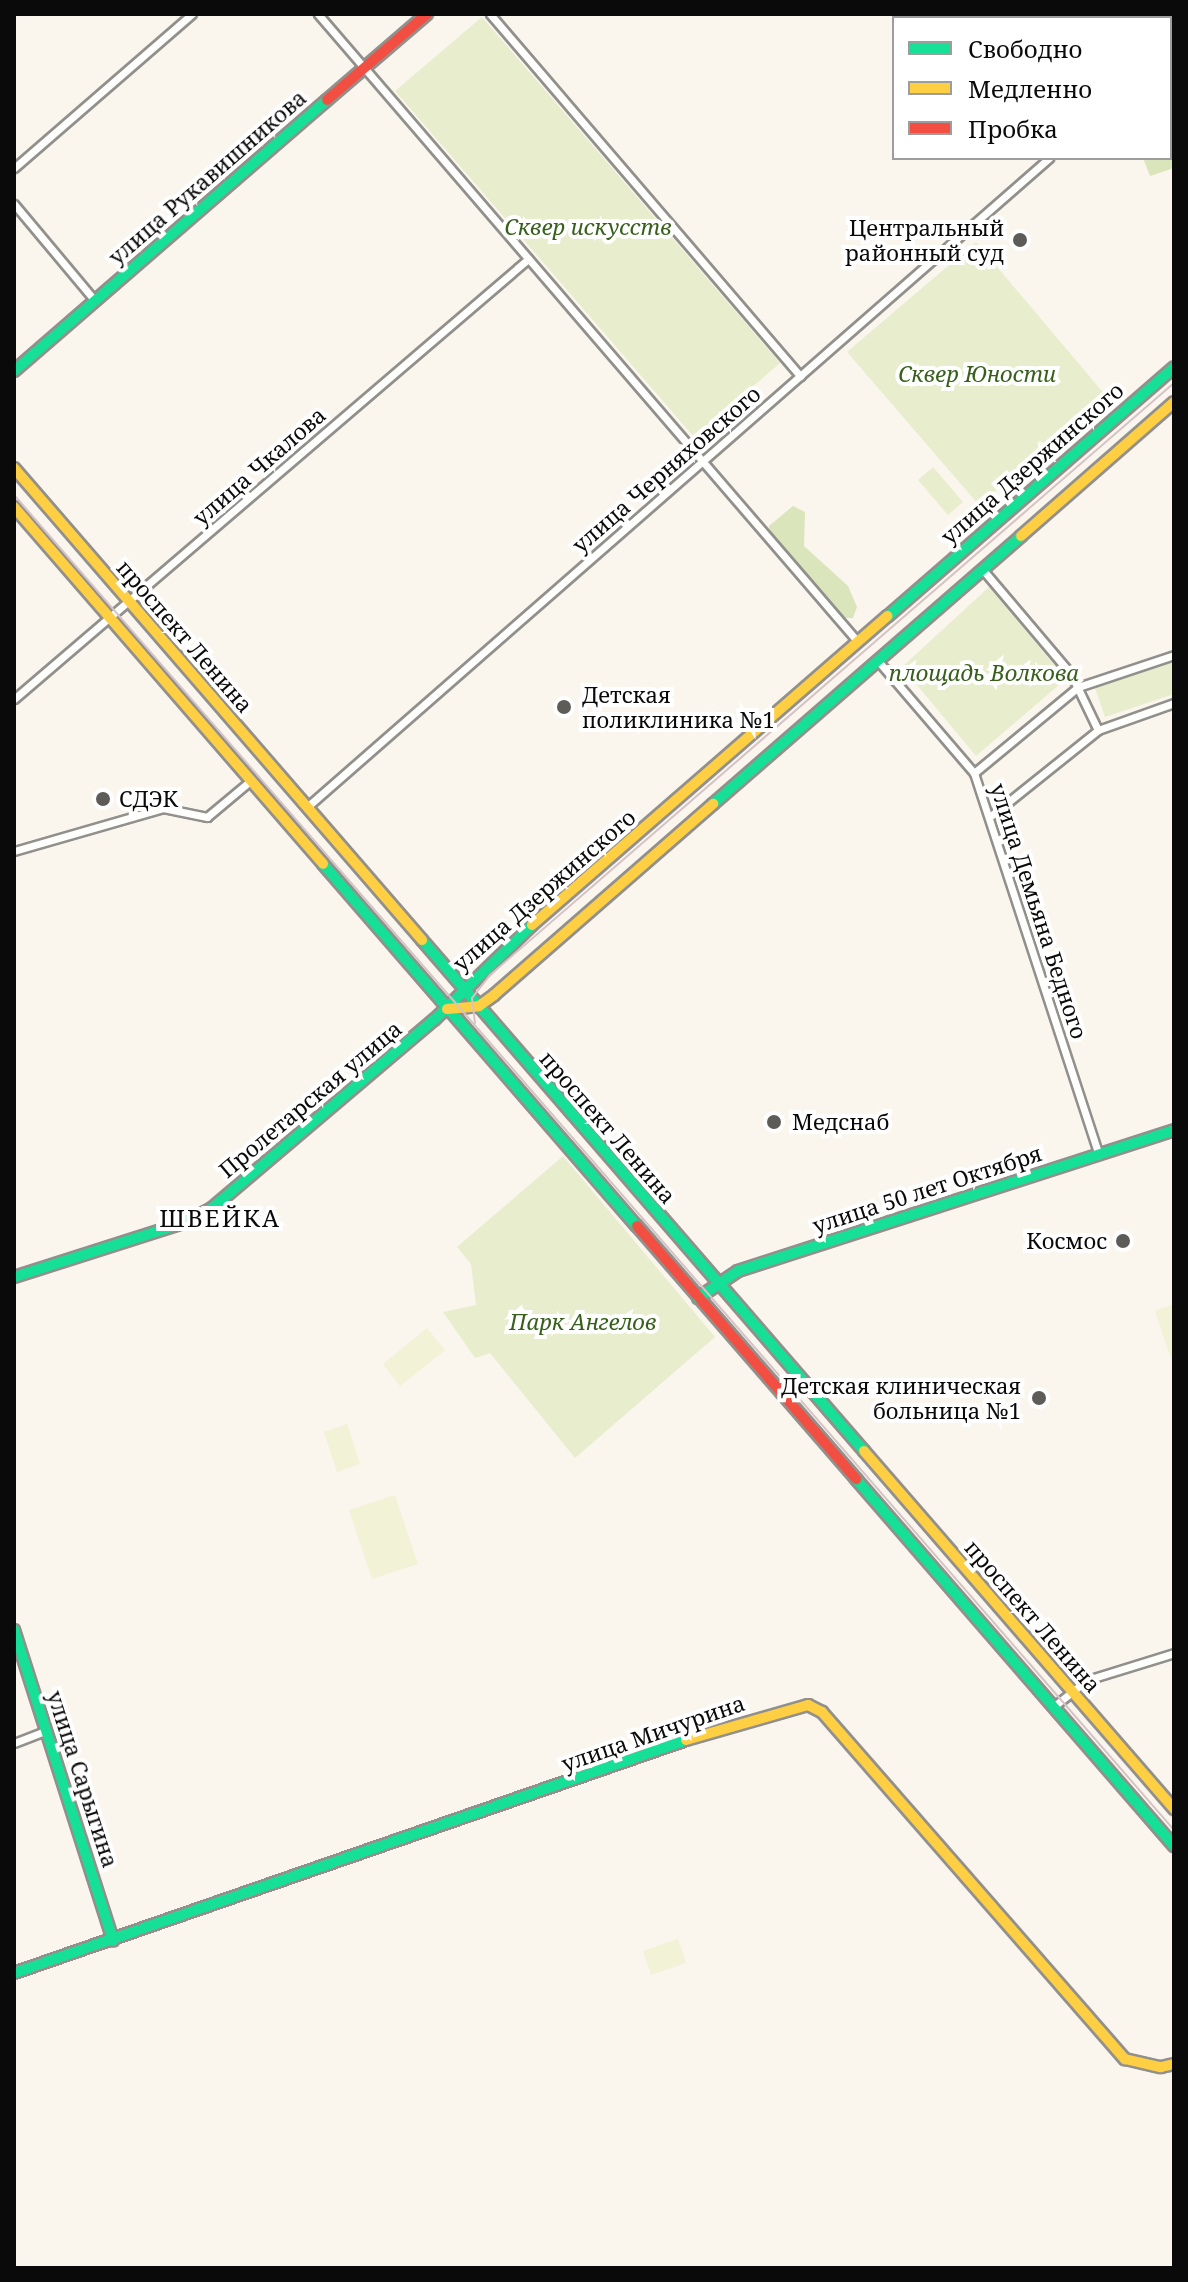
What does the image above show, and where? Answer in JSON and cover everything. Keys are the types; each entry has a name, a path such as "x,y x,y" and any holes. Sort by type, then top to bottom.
{"street":[{"path":"14,168 192,14"},
{"path":"318,14 858,642"},
{"name":"улица Рукавишникова","path":"14,371 427,14"},
{"path":"490,14 800,376"},
{"name":"улица Черняховского","path":"307,807 1047,160"},
{"path":"14,204 95,301"},
{"name":"улица Чкалова","path":"14,699 528,259"},
{"name":"улица Дзержинского","path":"447,1009 462,987 1174,367"},
{"name":"улица Дзержинского","path":"447,1009 479,1006 1174,402"},
{"name":"проспект Ленина","path":"14,468 1174,1809"},
{"name":"проспект Ленина","path":"14,507 1174,1846"},
{"path":"983,570 1078,687 1098,730"},
{"path":"974,773 1078,687 1174,655"},
{"name":"улица Демьяна Бедного","path":"878,661 974,773 992,815 1100,1155"},
{"path":"992,815 1098,730 1174,703"},
{"path":"14,851 163,808 207,817 250,781"},
{"name":"Пролетарская улица","path":"14,1277 203,1214 447,1009"},
{"name":"улица 50 лет Октября","path":"698,1298 738,1271 1174,1130"},
{"name":"улица Сарыгина","path":"14,1630 113,1941"},
{"path":"1053,1707 1087,1680 1174,1653"},
{"name":"улица Мичурина","path":"14,1973 684,1741 808,1705 822,1712 1125,2059 1161,2067 1174,2064"},
{"path":"14,1743 46,1731"}],"green space":[{"name":"Сквер искусств","path":"482,17 780,363 694,437 395,91"},
{"path":"1172,156 1174,168 1150,176 1144,160 1172,160"},
{"name":"Сквер Юности","path":"976,242 1107,397 979,505 847,352"},
{"path":"933,467 963,502 948,515 918,480"},
{"path":"793,506 805,512 804,546 848,586 857,607 853,618 843,618 770,534 769,526"},
{"name":"площадь Волкова","path":"989,587 1066,679 976,756 902,667"},
{"path":"1174,660 1174,694 1105,717 1094,685"},
{"name":"Парк Ангелов","path":"563,1156 715,1337 575,1458 490,1353 475,1358 443,1312 476,1305 471,1264 457,1247"},
{"path":"1174,1304 1174,1368 1155,1311"},
{"path":"427,1328 445,1350 400,1386 383,1364"},
{"path":"347,1424 360,1464 337,1472 324,1432"},
{"path":"395,1495 418,1564 372,1579 349,1510"},
{"path":"678,1939 686,1963 651,1975 643,1951"}],"tram line":[{"path":"475,1023 472,998 490,975 1174,383"},
{"path":"14,495 1174,1830"}],"traffic: fast":[{"path":"1172,71 1174,77"},
{"path":"14,371 327,100"},
{"path":"1172,117 1174,123"},
{"path":"888,616 1174,367"},
{"path":"713,804 1021,536"},
{"path":"323,864 637,1226"},
{"path":"14,1277 186,1222 212,1208 434,1020 532,925"},
{"path":"422,940 864,1451"},
{"path":"698,1298 738,1271 1174,1130"},
{"path":"856,1479 1174,1846"},
{"path":"14,1630 113,1941"},
{"path":"14,1973 686,1740"}],"traffic: slow":[{"path":"1021,536 1174,402"},
{"path":"14,468 422,940"},
{"path":"14,507 323,864"},
{"path":"532,925 888,616"},
{"path":"447,1009 479,1006 494,995 713,804"},
{"path":"864,1451 1174,1809"},
{"path":"686,1740 808,1705 822,1712 1125,2059 1161,2067 1174,2064"}],"traffic: jam":[{"path":"327,100 427,14"},
{"path":"637,1226 856,1479"}],"place":[{"name":"Центральный районный суд","path":"1020,240"},
{"name":"Детская поликлиника №1","path":"564,707"},
{"name":"СДЭК","path":"103,799"},
{"name":"Медснаб","path":"774,1122"},
{"name":"Космос","path":"1123,1241"},
{"name":"Детская клиническая больница №1","path":"1039,1398"}],"district":[{"name":"ШВЕЙКА","path":"220,1218"}]}
